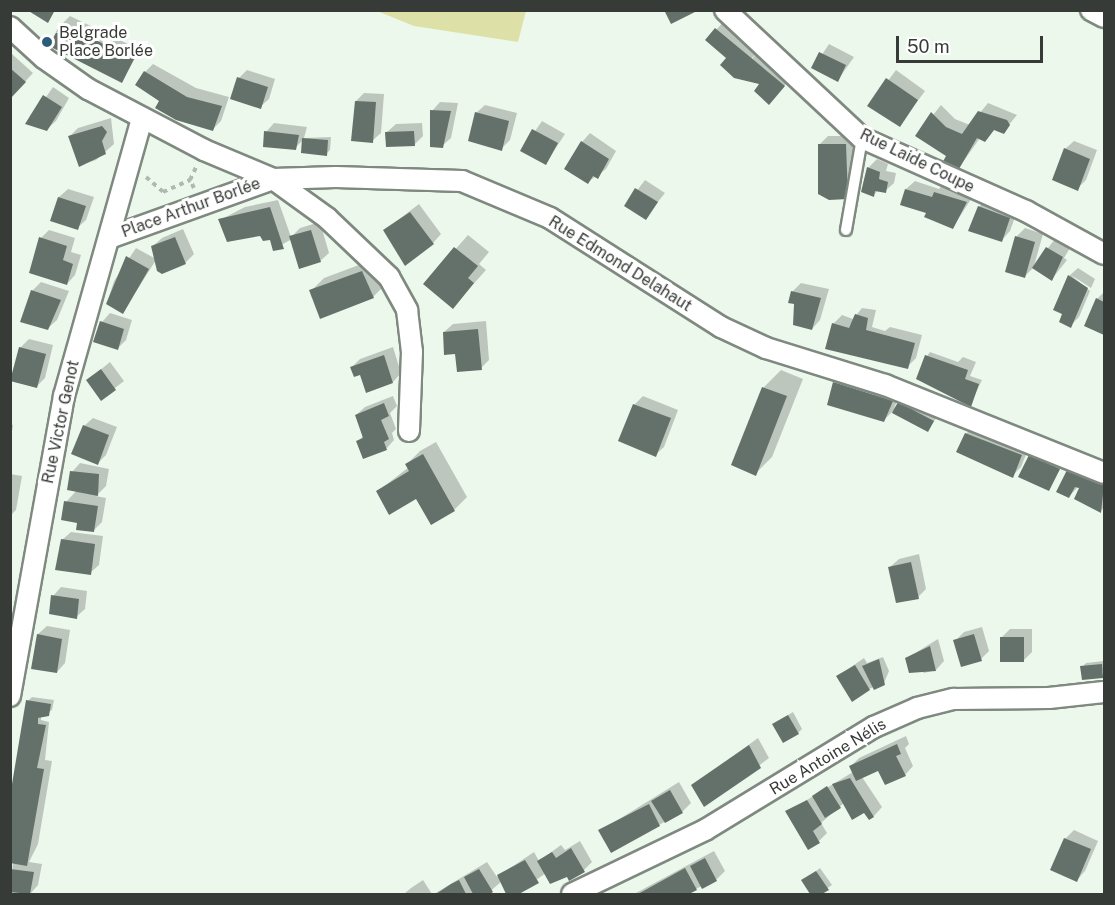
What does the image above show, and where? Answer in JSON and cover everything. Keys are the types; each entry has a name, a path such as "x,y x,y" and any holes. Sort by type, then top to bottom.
{"street":[{"name":"Rue Laide Coupe","path":"725,10 862,138 1026,211 1104,254"},
{"path":"1091,10 1104,16"},
{"name":"Rue Edmond Delahaut","path":"10,27 44,58 88,88 142,119 204,150 273,179 336,177 462,182 550,218 721,327 766,348 885,385 1104,473"},
{"name":"Rue Victor Genot","path":"10,696 64,396 132,165 142,119"},
{"path":"273,179 327,218 389,277 406,310 412,352 409,431"},
{"name":"Place Arthur Borlée","path":"109,238 273,179"},
{"name":"Rue Antoine Nélis","path":"572,894 705,830 874,727 917,708 954,699 1049,698 1104,692"}],"lane":[{"path":"846,230 862,138"}],"path":[{"path":"132,165 163,192 190,180 204,150"},
{"path":"190,180 200,204"}],"green space":[{"path":"377,11 526,11 518,42 414,26"}],"building":[{"path":"27,10 55,10 48,23"},
{"path":"664,10 695,10 695,12 671,24"},
{"path":"61,23 134,59 122,83 49,46"},
{"path":"715,28 785,86 769,105 754,91 759,84 734,78 720,65 726,58 705,40"},
{"path":"819,52 846,65 838,82 811,68"},
{"path":"10,68 26,82 10,99"},
{"path":"144,71 187,97 222,106 213,131 176,120 155,108 159,101 135,85"},
{"path":"237,77 268,87 261,109 230,99"},
{"path":"886,78 918,100 900,127 867,106"},
{"path":"43,95 62,107 47,131 25,124"},
{"path":"355,101 376,102 373,143 351,141"},
{"path":"430,110 451,111 443,148 430,147"},
{"path":"978,111 1007,120 1010,125 1004,134 994,130 985,142 977,138 956,174 940,167 946,156 915,136 931,112 946,127 962,134"},
{"path":"475,112 509,121 502,151 468,141"},
{"path":"102,126 107,132 102,141 106,154 79,167 68,136"},
{"path":"532,129 558,143 546,165 520,151"},
{"path":"264,131 299,135 296,150 263,147"},
{"path":"414,131 415,146 386,147 385,132"},
{"path":"302,138 328,140 327,156 301,153"},
{"path":"581,141 609,159 598,179 593,176 588,184 564,169"},
{"path":"818,144 846,144 848,199 829,200 818,194"},
{"path":"1064,148 1090,159 1078,191 1052,180"},
{"path":"867,167 880,172 879,179 888,182 886,193 875,191 874,197 861,192"},
{"path":"635,188 658,202 646,220 624,206"},
{"path":"905,189 932,197 934,192 967,202 953,229 924,217 926,213 900,205"},
{"path":"58,197 86,206 78,230 50,221"},
{"path":"978,206 1010,218 1002,242 968,231"},
{"path":"270,207 284,249 273,251 270,240 263,241 260,236 227,242 218,219"},
{"path":"410,212 434,244 405,266 383,230"},
{"path":"311,230 321,262 299,269 289,236"},
{"path":"1015,236 1035,242 1025,278 1005,272"},
{"path":"39,237 67,246 63,260 73,264 67,285 29,273"},
{"path":"175,237 186,264 162,274 157,271 151,246"},
{"path":"454,247 478,266 468,278 474,283 453,309 423,284"},
{"path":"1046,247 1063,257 1052,281 1032,268"},
{"path":"126,256 149,269 123,314 106,304"},
{"path":"362,271 374,298 320,319 309,290"},
{"path":"1068,275 1088,288 1071,328 1059,322 1062,314 1053,310"},
{"path":"31,290 61,300 48,330 20,322"},
{"path":"791,291 821,298 812,330 793,325 794,304 788,303"},
{"path":"1096,298 1104,302 1104,335 1084,326"},
{"path":"855,314 868,318 866,330 915,343 908,369 825,349 832,323 849,328"},
{"path":"100,321 124,329 118,350 93,342"},
{"path":"478,329 482,370 457,372 455,354 444,355 443,332"},
{"path":"19,347 46,354 37,388 10,381"},
{"path":"384,355 393,383 366,393 360,375 354,377 350,367"},
{"path":"925,355 968,370 965,379 979,384 971,407 916,379"},
{"path":"101,369 116,390 101,401 86,380"},
{"path":"833,382 893,401 884,422 827,405"},
{"path":"762,387 787,396 756,476 731,465"},
{"path":"898,402 934,421 928,432 892,413"},
{"path":"384,403 389,416 381,420 389,439 384,442 387,450 363,459 356,441 363,438 355,415"},
{"path":"633,404 671,418 656,457 618,441"},
{"path":"83,425 109,435 98,465 71,454"},
{"path":"965,433 1022,455 1013,478 956,452"},
{"path":"423,454 455,511 431,525 416,499 389,515 376,491 409,471 405,464"},
{"path":"1029,455 1060,469 1049,491 1018,477"},
{"path":"1068,468 1104,485 1101,513 1074,499 1079,488 1075,487 1069,498 1056,492"},
{"path":"70,471 99,474 98,496 67,490"},
{"path":"64,501 98,506 94,532 76,530 77,523 61,520"},
{"path":"61,539 95,544 91,575 55,570"},
{"path":"911,562 919,599 896,603 888,567"},
{"path":"51,595 79,599 77,619 49,614"},
{"path":"37,634 62,639 57,673 31,669"},
{"path":"974,634 982,661 961,667 953,640"},
{"path":"1000,637 1024,637 1024,662 1000,662"},
{"path":"930,646 936,671 909,673 905,658"},
{"path":"879,659 885,685 874,690 862,666"},
{"path":"1102,664 1103,678 1082,680 1080,666"},
{"path":"855,665 870,690 852,702 836,676"},
{"path":"26,700 51,704 49,716 38,718 38,724 46,725 37,768 44,769 27,866 10,863 10,796"},
{"path":"788,715 799,734 783,743 772,724"},
{"path":"897,744 901,754 896,756 906,776 885,785 878,771 856,781 849,766"},
{"path":"749,745 761,768 704,807 691,785"},
{"path":"850,778 874,817 869,820 864,813 852,820 832,784"},
{"path":"827,786 841,808 825,818 812,796"},
{"path":"670,790 683,813 665,823 651,801"},
{"path":"807,800 822,824 813,831 820,843 808,850 785,811"},
{"path":"649,804 660,826 611,853 598,830"},
{"path":"1064,838 1091,849 1077,882 1050,870"},
{"path":"571,848 585,872 569,881 567,877 550,884 537,861 552,852 556,858"},
{"path":"705,858 717,881 702,889 690,866"},
{"path":"525,860 539,883 519,894 506,894 497,875"},
{"path":"685,868 697,890 689,894 638,894"},
{"path":"10,869 34,872 30,894 10,892"},
{"path":"479,869 493,892 490,894 473,894 464,877"},
{"path":"816,871 829,890 822,894 810,894 801,880"},
{"path":"459,880 466,894 436,894 451,884"}],"place":[{"name":"Belgrade Place Borlée","path":"47,42"}]}
